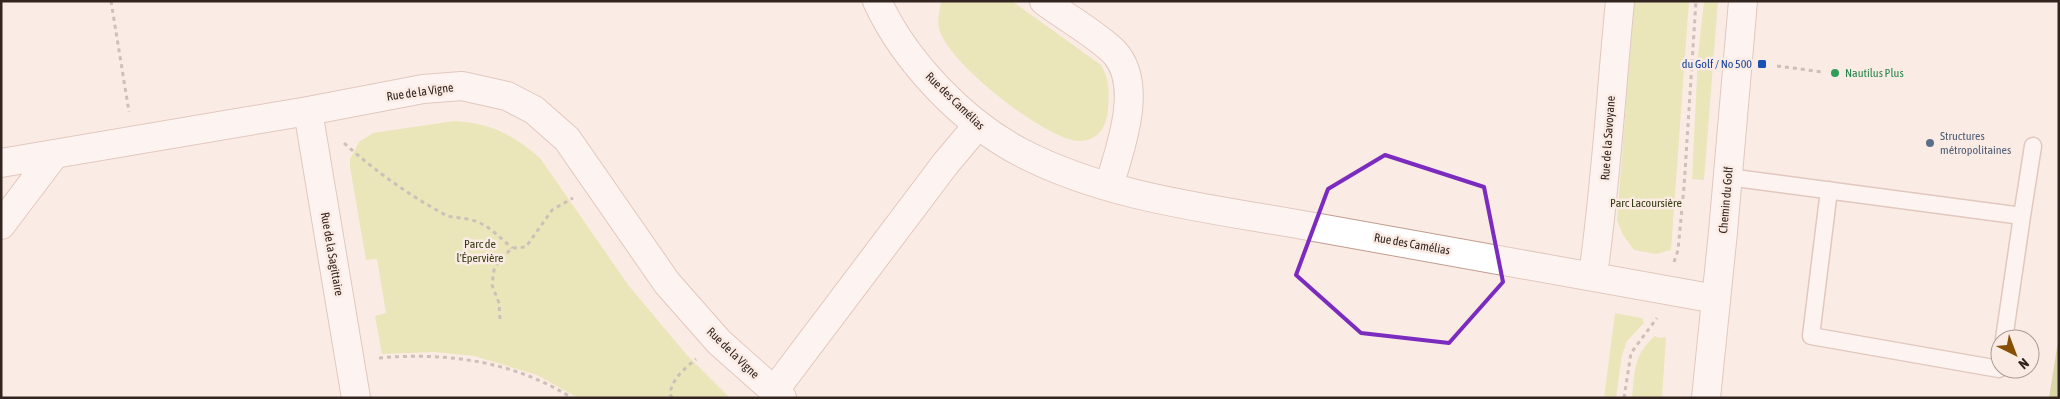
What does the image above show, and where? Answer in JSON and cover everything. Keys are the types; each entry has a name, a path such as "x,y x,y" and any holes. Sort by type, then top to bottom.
{"street":[{"path":"1044,1 1106,46 1122,63 1129,88 1128,105 1126,122 1108,186"},
{"name":"Rue de la Savoyane","path":"1593,275 1603,199 1614,48 1620,1"},
{"name":"Chemin du Golf","path":"1710,397 1716,299 1743,1"},
{"name":"Rue des Camélias","path":"884,4 896,34 920,66 978,125 1044,164 1108,186 1163,200 1593,275 1716,299"},
{"name":"Rue de la Vigne","path":"1,163 308,111 423,89 454,86 476,88 500,94 534,110 567,139 667,283 719,342 778,394 946,163 978,125"},
{"name":"Rue de la Sagittaire","path":"308,111 356,398"},
{"path":"1,225 54,155"}],"lane":[{"path":"2005,329 2033,146"},
{"path":"1728,177 2022,216"},
{"path":"1829,190 1811,336 1990,367"}],"path":[{"path":"111,1 129,113"},
{"path":"1678,250 1696,1"},
{"path":"1777,66 1823,72"},
{"path":"350,148 385,176 444,215 471,219 488,227 501,236 512,248"},
{"path":"500,319 499,303 492,285 492,276 498,262 512,248 521,248 530,244 552,210 574,197"},
{"path":"521,248 522,253"},
{"path":"1624,398 1631,352 1656,322"},
{"path":"378,358 438,356 484,362 542,381 572,398"},
{"path":"672,398 670,394 674,382 696,358"}],"highlighted area":[{"path":"1385,155 1484,187 1503,282 1449,343 1361,333 1296,275 1328,189"}],"green space":[{"path":"941,1 1012,1 1101,65 1107,81 1109,97 1106,121 1100,132 1085,141 1063,137 1043,127 998,96 977,78 945,42 938,25"},
{"name":"Parc Lacoursière","path":"1634,1 1689,1 1671,250 1656,254 1634,250 1623,235 1617,220"},
{"path":"1704,1 1718,1 1704,180 1692,179 1698,56"},
{"name":"Parc de l'Épervière","path":"454,121 479,124 500,131 520,142 540,158 629,286 686,354 730,398 578,398 537,375 474,356 434,352 382,354 375,316 386,313 377,259 366,260 350,159 359,142 373,133"},
{"path":"1615,313 1642,318 1644,323 1627,341 1622,355 1616,398 1604,398"},
{"path":"2059,335 2059,398 2049,398"},
{"path":"1655,336 1659,338 1666,337 1662,398 1632,398 1636,364 1643,350"}],"place":[{"name":"du Golf / No 500","path":"1762,64"},
{"name":"Nautilus Plus","path":"1835,73"},
{"name":"Structures métropolitaines","path":"1930,143"}]}
